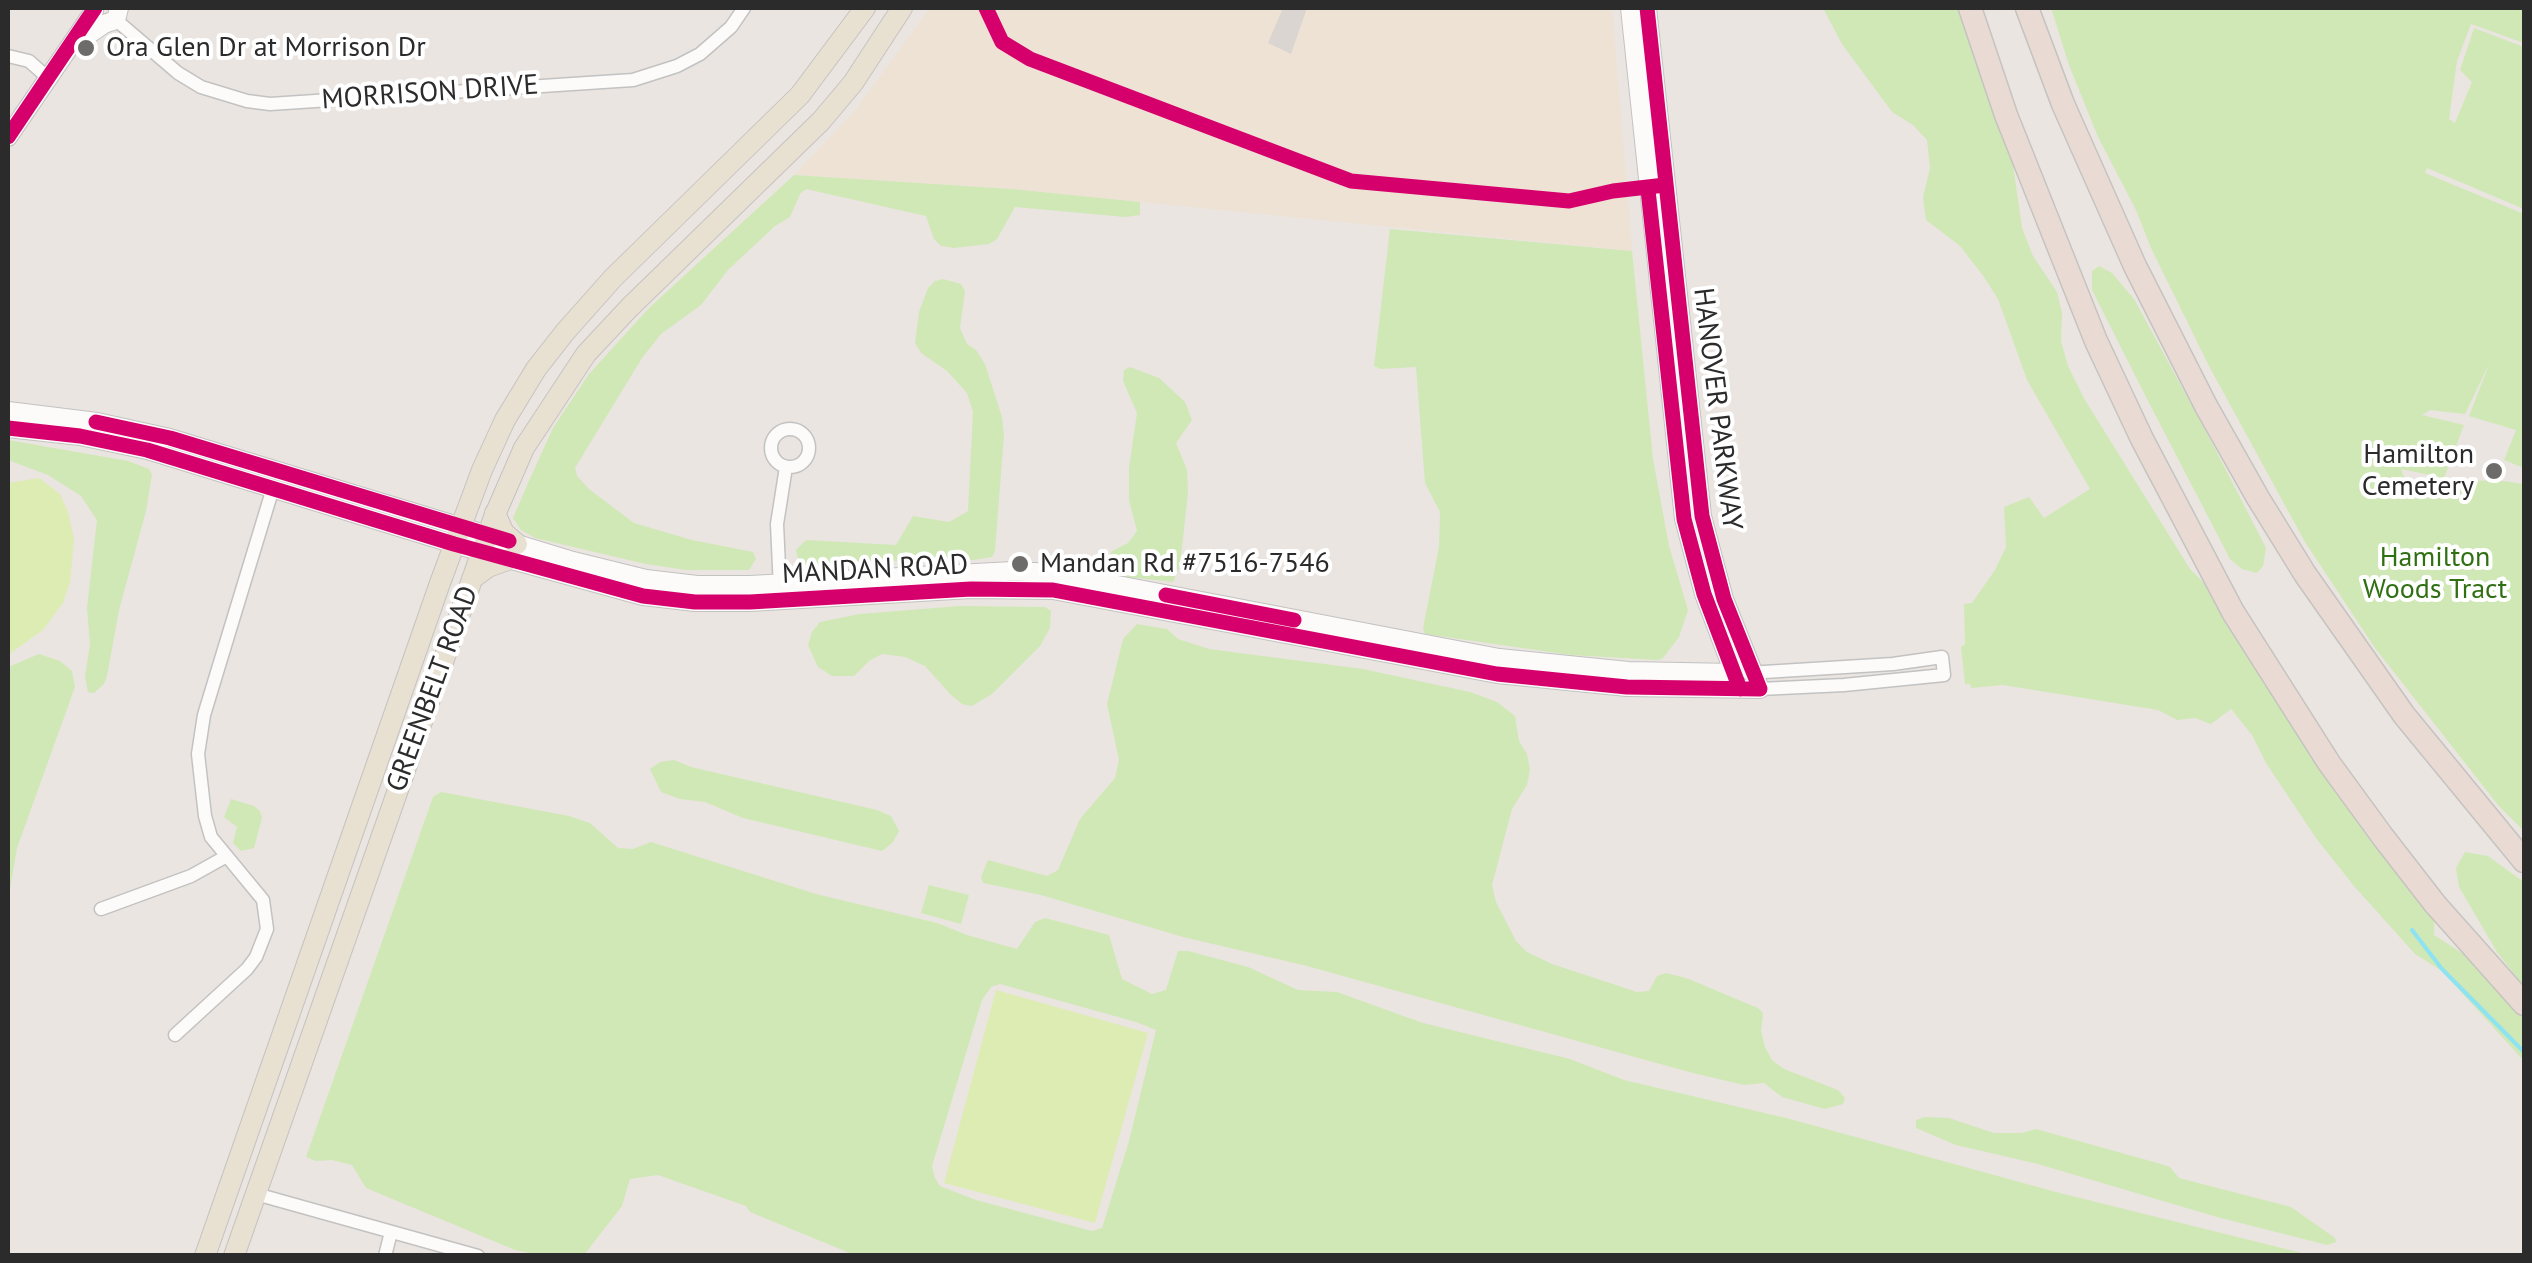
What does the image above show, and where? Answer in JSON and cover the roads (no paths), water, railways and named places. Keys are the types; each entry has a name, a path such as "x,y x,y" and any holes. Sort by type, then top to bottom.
{"highway":[{"path":"1970,8 2012,132 2096,341 2158,472 2233,612 2328,763 2435,904 2524,1004"},
{"path":"2027,8 2063,104 2135,266 2258,498 2305,574 2404,715 2524,861"}],"main road":[{"name":"GREENBELT ROAD","path":"205,1256 457,535 505,420 552,347 613,278 800,96 865,8"},
{"name":"GREENBELT ROAD","path":"234,1256 510,475 542,416 586,354 821,121 853,83 902,8"},
{"path":"472,579 514,551 495,513"}],"street":[{"name":"MORRISON DRIVE","path":"109,12 201,87 246,102 270,104 633,80 700,54 731,27 744,8"},
{"name":"HANOVER PARKWAY","path":"1630,8 1684,519 1704,594 1747,681"},
{"name":"HANOVER PARKWAY","path":"1646,8 1702,516 1747,681"},
{"path":"8,137 71,47 109,12"},
{"path":"8,56 29,61 47,77"},
{"name":"MANDAN ROAD","path":"8,411 97,422 170,438 457,535"},
{"name":"MANDAN ROAD","path":"8,428 116,443 514,551 646,579 780,592 1012,570 1055,573 1500,658 1747,681 1844,685 1944,675 1942,657 1747,681"},
{"path":"780,592 777,524 786,467"},
{"path":"176,1035 247,969 267,929 263,900 211,837 198,754 200,728 272,488"},
{"path":"102,909 191,876 225,857"},
{"path":"256,1194 478,1256"},
{"path":"385,1256 391,1232"}],"waterway":[{"path":"2412,930 2442,969 2524,1052"}],"place":[{"name":"Ora Glen Dr at Morrison Dr","path":"86,48"},
{"name":"Hamilton Cemetery","path":"2494,471"},
{"name":"Mandan Rd #7516-7546","path":"1020,564"}],"park label":[{"name":"Hamilton Woods Tract","path":"2435,574"}]}
